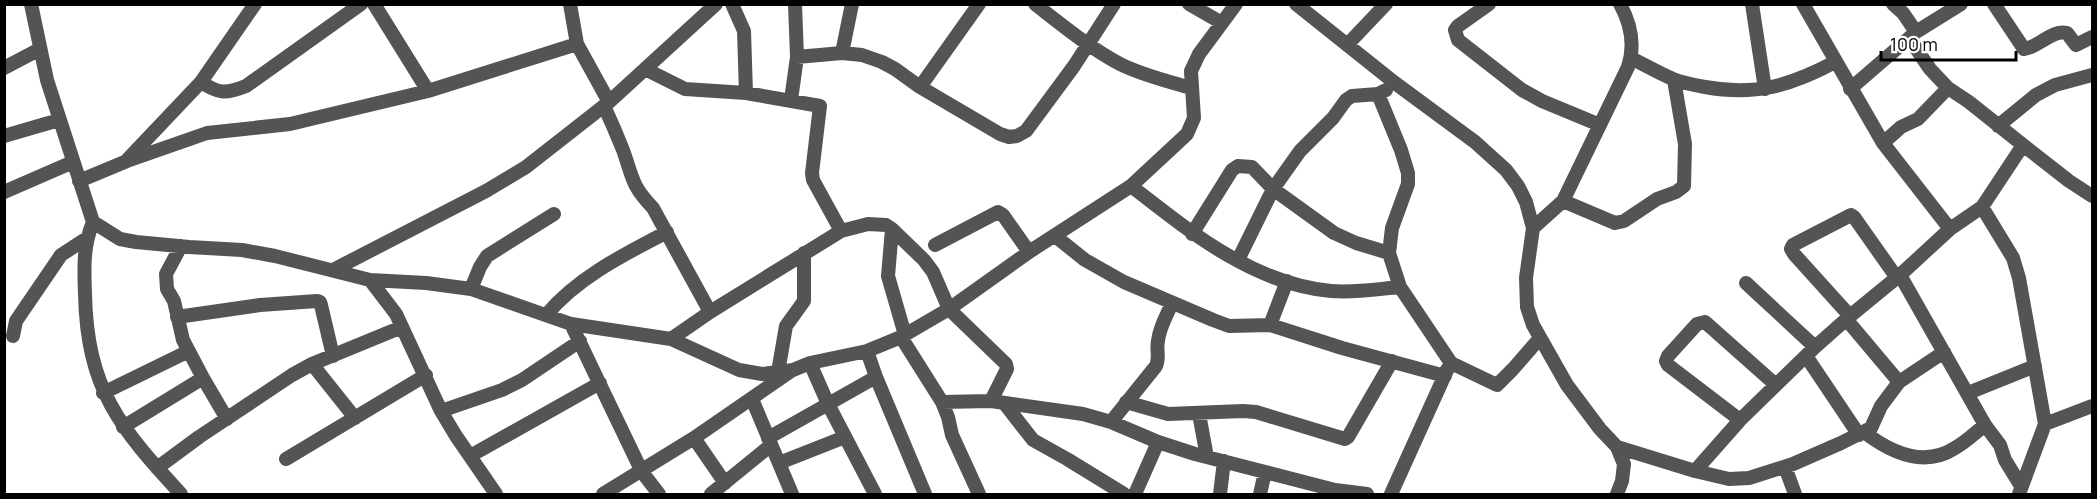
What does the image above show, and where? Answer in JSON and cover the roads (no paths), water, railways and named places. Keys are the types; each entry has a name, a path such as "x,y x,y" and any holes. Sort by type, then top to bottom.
{"street":[{"path":"31,4 40,49 59,120 93,222 120,239 242,250 370,280 426,283 471,289 571,324 671,339 739,370 762,374 793,370"},
{"path":"127,161 201,82 255,4"},
{"path":"201,82 212,90 230,93 246,86 361,4"},
{"path":"374,4 428,91"},
{"path":"570,4 577,44 607,104 633,183 653,208 710,312"},
{"path":"333,270 486,191 526,167 607,104 716,4"},
{"path":"732,4 744,31 746,93"},
{"path":"791,100 797,57 795,4"},
{"path":"842,53 852,4"},
{"path":"920,87 979,4"},
{"path":"1035,4 1120,64 1191,88"},
{"path":"797,57 842,53 862,55 882,62 1000,134 1009,137 1017,136 1026,131 1089,44 1114,4"},
{"path":"1189,4 1222,23"},
{"path":"603,495 694,438 793,370 810,363 867,351 903,336 949,309 1029,252 1131,186 1187,134 1194,118 1195,104 1191,88 1191,71 1199,54 1236,4"},
{"path":"1296,4 1395,83 1475,142 1506,170 1518,186 1526,202 1533,228 1525,292 1527,307 1540,338 1567,385 1600,429 1617,447 1624,464 1617,495"},
{"path":"1347,45 1386,4"},
{"path":"1489,4 1458,26 1455,36 1458,40 1522,90 1542,101 1600,125"},
{"path":"1533,228 1563,201 1631,58 1630,31 1620,4"},
{"path":"1752,4 1765,89"},
{"path":"1803,4 1883,143 1950,229"},
{"path":"1893,4 1903,13 1930,69 1948,88 2068,181 2092,196"},
{"path":"1850,88 1912,35 1961,4"},
{"path":"1994,4 2024,49 2027,50 2060,32 2067,33 2076,45 2092,37"},
{"path":"79,181 127,161 207,133 290,124 428,91 577,44"},
{"path":"4,68 40,49"},
{"path":"1631,58 1674,80 1740,92 1765,89 1810,76 1835,62"},
{"path":"645,69 685,89 746,93 820,106 813,180 841,231"},
{"path":"1998,126 2036,94 2055,85 2092,75"},
{"path":"1563,201 1615,223 1624,221 1657,200 1681,190 1684,186 1685,144 1674,80"},
{"path":"1238,260 1273,189 1300,151 1333,118 1346,100 1352,96 1378,94 1395,83"},
{"path":"1883,143 1901,128 1918,119 1948,88"},
{"path":"1378,94 1401,150 1408,184 1392,228 1389,253 1400,287 1448,369"},
{"path":"4,136 59,120"},
{"path":"1695,471 1740,420 1848,317 1899,276 1950,229 1982,207 2023,145"},
{"path":"4,192 73,162"},
{"path":"1192,234 1232,170 1238,166 1252,167 1273,189 1334,232 1356,243 1389,253"},
{"path":"1131,186 1192,234 1263,274 1332,291 1400,287"},
{"path":"1982,207 2013,258 2019,278 2045,424 2020,490"},
{"path":"935,245 998,212 1003,215 1029,252"},
{"path":"471,289 487,256 554,214"},
{"path":"1899,382 1791,249 1793,245 1851,215 1899,276 1985,425 2000,445 2020,490"},
{"path":"93,222 87,238 84,260 87,333 92,359 103,393 123,427 181,495"},
{"path":"671,339 710,312 841,231 868,224 886,225 924,260 933,272 949,309 1006,364 1007,369 997,402"},
{"path":"892,229 888,276 903,336 942,402 952,435 979,495"},
{"path":"547,314 557,302 585,280 667,232"},
{"path":"1055,236 1085,260 1102,270 1172,303 1229,326 1270,325 1342,348 1392,361 1448,369 1497,385 1540,338"},
{"path":"13,336 15,321 61,255 87,238"},
{"path":"181,246 166,274 167,289 174,301 179,331 227,419"},
{"path":"778,372 786,326 804,302 804,253"},
{"path":"370,280 388,303 402,327 441,411 496,495"},
{"path":"1270,325 1287,281"},
{"path":"1746,283 1810,352 1862,433 1886,448 1909,456 1924,458 1939,455 1954,449 1985,425"},
{"path":"177,317 260,305 316,300 321,305 333,356"},
{"path":"1111,422 1159,360 1158,337 1172,303"},
{"path":"1740,420 1668,365 1666,361 1697,324 1705,322 1776,385"},
{"path":"571,324 642,472 659,495"},
{"path":"157,468 292,375 312,364 402,327"},
{"path":"441,411 502,390 522,380 580,341"},
{"path":"103,393 189,351"},
{"path":"867,351 926,495"},
{"path":"1617,447 1729,479 1749,478 1785,467 1862,433 1875,422 1881,406 1899,382 1944,352"},
{"path":"1126,402 1168,414 1256,412 1345,439 1392,361"},
{"path":"810,363 828,404 876,495"},
{"path":"312,364 355,418"},
{"path":"1968,393 2035,366"},
{"path":"1391,495 1448,369"},
{"path":"286,459 426,375"},
{"path":"711,495 770,442 828,404 876,377"},
{"path":"123,427 203,378"},
{"path":"470,456 600,383"},
{"path":"752,399 792,495"},
{"path":"942,402 997,402 1083,414 1111,422 1158,442 1207,457 1335,490 1360,494"},
{"path":"997,402 1033,440 1115,492"},
{"path":"2045,424 2092,406"},
{"path":"1199,414 1207,457"},
{"path":"779,463 845,437"},
{"path":"694,438 725,483"},
{"path":"1135,495 1158,442"},
{"path":"1220,495 1224,461"},
{"path":"1785,467 1795,495"},
{"path":"1260,495 1264,472"}]}
